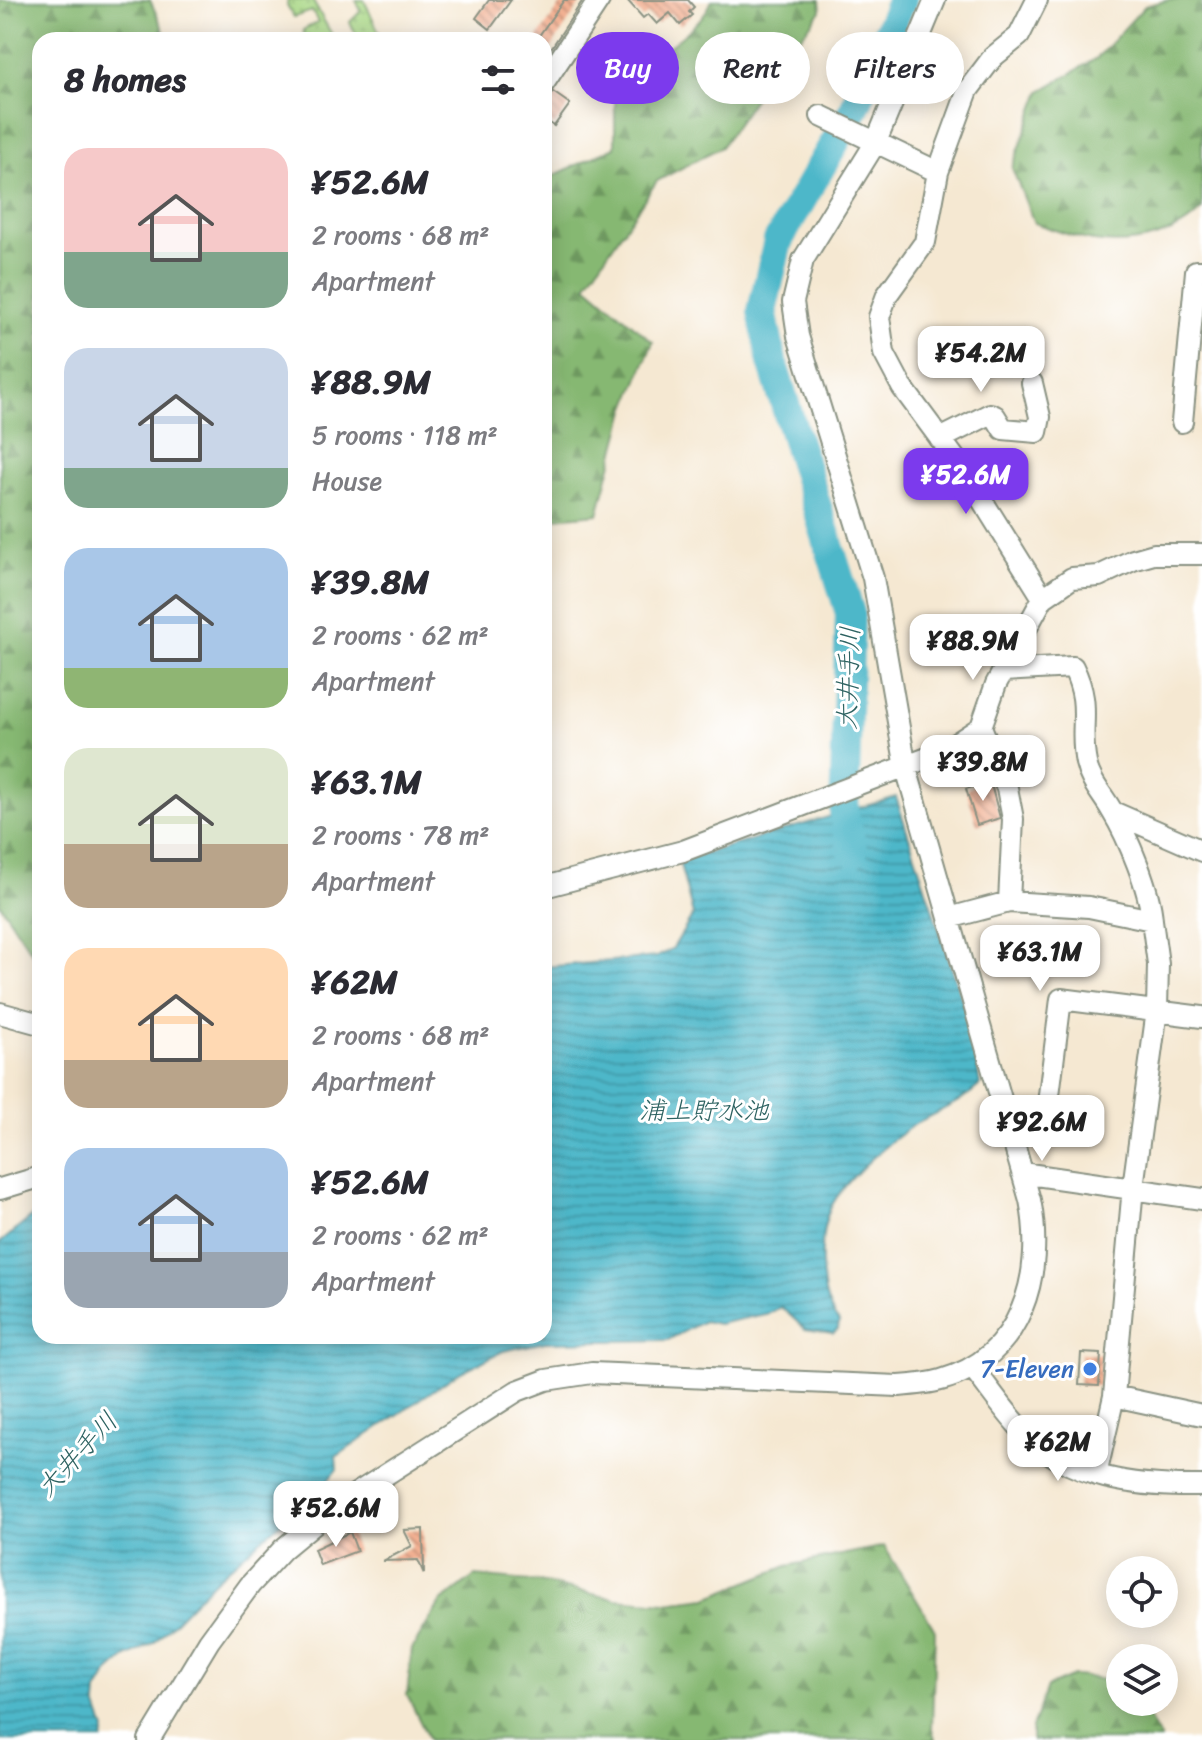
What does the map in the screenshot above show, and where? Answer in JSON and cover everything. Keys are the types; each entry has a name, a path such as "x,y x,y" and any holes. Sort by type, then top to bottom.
{"street":[{"path":"552,71 599,0"},
{"path":"149,1740 209,1641 250,1585 283,1549 329,1511 517,1391 546,1380 592,1373 898,1386 939,1381 972,1367 1011,1335 1032,1286 1036,1231 906,768 873,578 798,336 793,302 803,260 876,142 935,0"},
{"path":"1037,0 1019,36 993,57 968,90 938,172 925,242 887,295 879,317 884,353 902,387 940,439 1043,598"},
{"path":"821,116 853,134 938,172"},
{"path":"1182,422 1196,271 1202,271"},
{"path":"940,439 990,414 1011,432 1037,432 1040,417 1032,383"},
{"path":"552,885 683,851 943,752 981,727 1003,671 1043,598 1072,578 1099,576 1143,557 1202,554"},
{"path":"1003,671 1073,667 1085,690 1085,762 1098,792 1113,812 1151,902 1158,964 1157,1010 1133,1187 1114,1396 1096,1475"},
{"path":"981,727 1007,788 1013,819 1009,902"},
{"path":"1113,812 1202,851"},
{"path":"949,918 1009,902 1089,907 1152,920"},
{"path":"1007,1120 1047,1111 1061,999 1202,1017"},
{"path":"0,1013 32,1022"},
{"path":"1022,1173 1202,1199"},
{"path":"0,1189 32,1179"},
{"path":"972,1367 1024,1432 1058,1460 1096,1475 1150,1487 1202,1486"},
{"path":"1114,1396 1202,1415"}],"green space":[{"path":"0,0 150,0 164,32 32,32 32,953 0,904"},
{"path":"288,0 312,0 330,32 304,32 318,22 312,11 294,17 287,5"},
{"path":"356,0 364,0 379,32 355,32 350,22 361,11"},
{"path":"712,0 820,0 821,11 804,32 695,32 695,104 750,104 721,147 657,181 586,285 653,342 626,410 598,514 552,518 552,176 615,147 615,104 679,104 679,39 696,24"},
{"path":"1169,0 1202,0 1202,209 1180,227 1138,241 1086,240 1034,223 1012,168 1041,91 1097,58 1145,6"},
{"path":"884,1546 935,1630 932,1729 935,1740 429,1740 407,1695 412,1649 440,1603 475,1576 539,1582 615,1599 666,1603 707,1598 787,1566"},
{"path":"1073,1676 1106,1681 1106,1716 1148,1716 1161,1740 1032,1740 1032,1728 1047,1687"}],"water":[{"name":"浦上貯水池","path":"896,797 971,1028 980,1085 894,1139 856,1174 836,1198 825,1222 822,1257 826,1295 839,1322 838,1329 833,1333 805,1329 781,1307 770,1313 718,1324 704,1321 668,1340 552,1342 552,966 657,957 673,948 693,915 679,861"},
{"name":"浦上貯水池","path":"32,1217 32,1344 536,1344 503,1351 457,1374 336,1457 337,1469 319,1492 313,1487 309,1488 304,1502 310,1503 273,1529 214,1581 154,1643 125,1658 108,1673 97,1692 96,1704 105,1730 103,1740 0,1740 0,1243"}],"building":[{"path":"489,0 511,0 490,29 476,18"},
{"path":"564,0 583,0 552,47 552,32 542,32"},
{"path":"627,0 688,0 694,7 689,12 692,15 680,25 670,13 657,24 648,14 643,18"},
{"path":"552,93 570,104 554,126 552,125"},
{"path":"990,781 1000,818 977,825 966,789"},
{"name":"7-Eleven","path":"1081,1353 1101,1354 1099,1386 1079,1385"},
{"path":"423,1529 424,1574 418,1560 383,1561 412,1546 404,1530"},
{"path":"350,1532 357,1551 320,1565 314,1549"}],"waterway":[{"name":"大井手川","path":"853,852 844,814 850,613 772,362 762,311 778,241 854,109 902,0"}],"place":[{"name":"7-Eleven","path":"1090,1369"}]}
